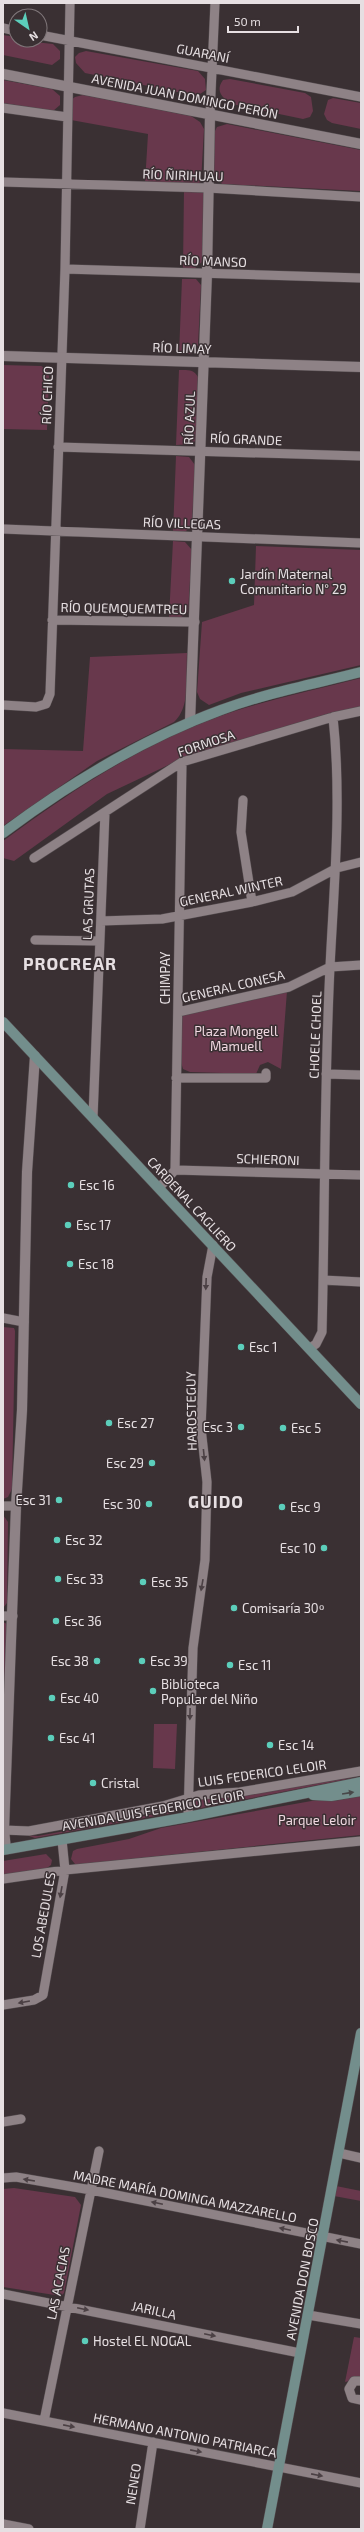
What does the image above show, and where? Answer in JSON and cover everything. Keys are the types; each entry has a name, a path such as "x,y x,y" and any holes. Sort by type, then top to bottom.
{"main road":[{"path":"3,833 34,810 106,763 190,722 252,700 361,672"},
{"name":"CARDENAL CAGLIERO","path":"3,1022 93,1116 361,1404"},
{"name":"AVENIDA LUIS FEDERICO LELOIR","path":"5,1849 188,1817 307,1794 328,1787 361,1782"},
{"name":"AVENIDA LUIS FEDERICO LELOIR","path":"307,1794 331,1796 361,1791"},
{"name":"AVENIDA DON BOSCO","path":"267,2529 361,2033"}],"street":[{"name":"RÍO CHICO","path":"3,705 36,707 46,704 50,694 65,269 67,86 70,3"},
{"path":"210,115 215,3"},
{"name":"GUARANÍ","path":"48,37 212,67 361,97"},
{"name":"AVENIDA JUAN DOMINGO PERÓN","path":"3,74 361,144"},
{"path":"3,108 67,117"},
{"name":"RÍO AZUL","path":"190,722 195,622 207,274 210,115"},
{"name":"RÍO ÑIRIHUAU","path":"3,182 208,188 361,197"},
{"name":"RÍO MANSO","path":"65,269 361,278"},
{"name":"RÍO LIMAY","path":"3,356 361,367"},
{"name":"RÍO GRANDE","path":"58,447 361,456"},
{"name":"RÍO VILLEGAS","path":"3,529 361,543"},
{"name":"RÍO QUEMQUEMTREU","path":"52,620 195,622"},
{"name":"FORMOSA","path":"34,858 182,762 333,717 361,711"},
{"name":"CHOELE CHOEL","path":"310,1348 316,1344 322,1332 323,1174 326,1074 330,967 337,868 337,758 333,717"},
{"name":"CHIMPAY","path":"175,1170 178,916 182,762"},
{"path":"243,800 241,832 252,902"},
{"name":"LAS GRUTAS","path":"93,1116 105,812"},
{"name":"GENERAL WINTER","path":"101,921 162,919 252,902 292,892 337,868 361,862"},
{"path":"35,940 99,941"},
{"name":"GENERAL CONESA","path":"178,1012 289,987 330,967 361,966"},
{"path":"5,1849 3,1830 8,1616 16,1506 24,1322 27,1172 35,1056"},
{"path":"176,1078 266,1078 266,1073"},
{"path":"326,1074 361,1074"},
{"path":"159,1188 175,1170"},
{"name":"SCHIERONI","path":"175,1170 361,1175"},
{"name":"HAROSTEGUY","path":"188,1817 193,1648 206,1560 207,1482 201,1428 207,1277 213,1245"},
{"path":"323,1280 361,1282"},
{"path":"3,1318 24,1322"},
{"path":"3,1506 16,1506"},
{"name":"LUIS FEDERICO LELOIR","path":"3,1830 29,1831 163,1806 188,1798 216,1793 240,1792 361,1771"},
{"name":"LOS ABEDULES","path":"3,2005 34,2000 43,1995 65,1870 62,1840"},
{"path":"3,1879 65,1870 361,1841"},
{"path":"3,2122 21,2119"},
{"name":"LAS ACACIAS","path":"44,2421 66,2306 99,2151"},
{"path":"339,2153 361,2158"},
{"name":"MADRE MARÍA DOMINGA MAZZARELLO","path":"3,2178 16,2177 91,2190 361,2244"},
{"name":"JARILLA","path":"3,2294 300,2354"},
{"path":"308,2315 361,2324"},
{"path":"361,2381 354,2381 349,2389 352,2398 361,2400"},
{"name":"HERMANO ANTONIO PATRIARCA","path":"3,2413 361,2483"},
{"name":"NENEO","path":"140,2529 153,2442"},
{"path":"4,2529 3,2524 29,2529"}],"green space":[{"path":"3,35 8,36 8,48 48,48 48,43 53,44 60,51 60,59 52,65 3,55"},
{"path":"86,51 198,71 205,79 206,90 197,96 85,73 76,63 75,57 79,53"},
{"path":"230,79 305,93 311,97 313,111 310,117 303,119 232,104 223,97 220,91 223,80"},
{"path":"3,80 52,89 60,96 60,105 53,111 3,103"},
{"path":"83,95 191,116 200,122 204,129 201,182 196,184 145,183 148,134 71,120 71,100 75,97"},
{"path":"333,98 361,103 361,129 332,123 327,120 324,114 328,100"},
{"path":"227,124 361,150 361,191 222,184 214,175 214,133 217,127"},
{"path":"184,190 203,192 205,197 202,262 195,268 183,268"},
{"path":"182,279 196,279 201,285 198,345 191,354 179,354"},
{"path":"3,365 41,366 47,369 49,376 47,430 3,429"},
{"path":"179,370 192,371 198,377 196,439 193,444 176,445"},
{"path":"176,456 189,457 195,465 192,525 184,533 173,532"},
{"path":"173,541 185,542 192,550 188,612 180,618 169,617"},
{"path":"256,546 361,550 361,665 241,693 209,705 200,699 197,692 202,622 254,605"},
{"path":"187,653 185,699 183,708 174,722 97,761 3,826 3,749 83,751 90,657"},
{"path":"361,678 361,707 330,713 179,760 107,794 14,861 3,858 3,841 85,784 143,750 203,722 250,706"},
{"name":"Plaza Mongell Mamuell","path":"287,991 281,1069 268,1062 260,1065 256,1074 190,1072 183,1069 181,1062 182,1017 188,1012"},
{"path":"3,1327 14,1328 15,1331 12,1489 8,1497 3,1499"},
{"path":"3,1515 8,1522 7,1603 3,1608"},
{"path":"3,1622 7,1624 3,1732"},
{"path":"154,1724 177,1724 175,1769 153,1768"},
{"path":"359,1777 196,1809 193,1804 199,1798"},
{"name":"Parque Leloir","path":"361,1796 361,1835 81,1864 75,1864 71,1859 73,1851 77,1849 129,1839 161,1828 317,1800 334,1801"},
{"path":"174,1808 178,1808 172,1813 35,1838 26,1835 38,1836 171,1811"},
{"path":"46,1854 52,1860 51,1865 47,1868 3,1876 3,1861"},
{"path":"336,2186 361,2191 361,2201 334,2196"},
{"path":"14,2188 75,2197 81,2205 64,2293 61,2296 3,2287 3,2189"},
{"path":"354,2337 361,2338 361,2378 345,2382"}],"place":[{"name":"Jardín Maternal Comunitario N° 29","path":"232,581"},
{"name":"Esc 16","path":"71,1185"},
{"name":"Esc 17","path":"68,1225"},
{"name":"Esc 18","path":"70,1264"},
{"name":"Esc 1","path":"241,1347"},
{"name":"Esc 27","path":"109,1423"},
{"name":"Esc 3","path":"241,1427"},
{"name":"Esc 5","path":"283,1428"},
{"name":"Esc 29","path":"152,1463"},
{"name":"Esc 31","path":"59,1500"},
{"name":"Esc 30","path":"149,1504"},
{"name":"Esc 9","path":"282,1507"},
{"name":"Esc 32","path":"57,1540"},
{"name":"Esc 10","path":"324,1548"},
{"name":"Esc 33","path":"58,1579"},
{"name":"Esc 35","path":"143,1582"},
{"name":"Comisaría 30º","path":"234,1608"},
{"name":"Esc 36","path":"56,1621"},
{"name":"Esc 38","path":"97,1661"},
{"name":"Esc 39","path":"142,1661"},
{"name":"Esc 11","path":"230,1665"},
{"name":"Biblioteca Popular del Niño","path":"153,1691"},
{"name":"Esc 40","path":"52,1698"},
{"name":"Esc 41","path":"51,1738"},
{"name":"Esc 14","path":"270,1745"},
{"name":"Cristal","path":"93,1783"},
{"name":"Hostel EL NOGAL","path":"85,2341"}],"district":[{"name":"PROCREAR","path":"70,963"},
{"name":"GUIDO","path":"216,1501"}]}
